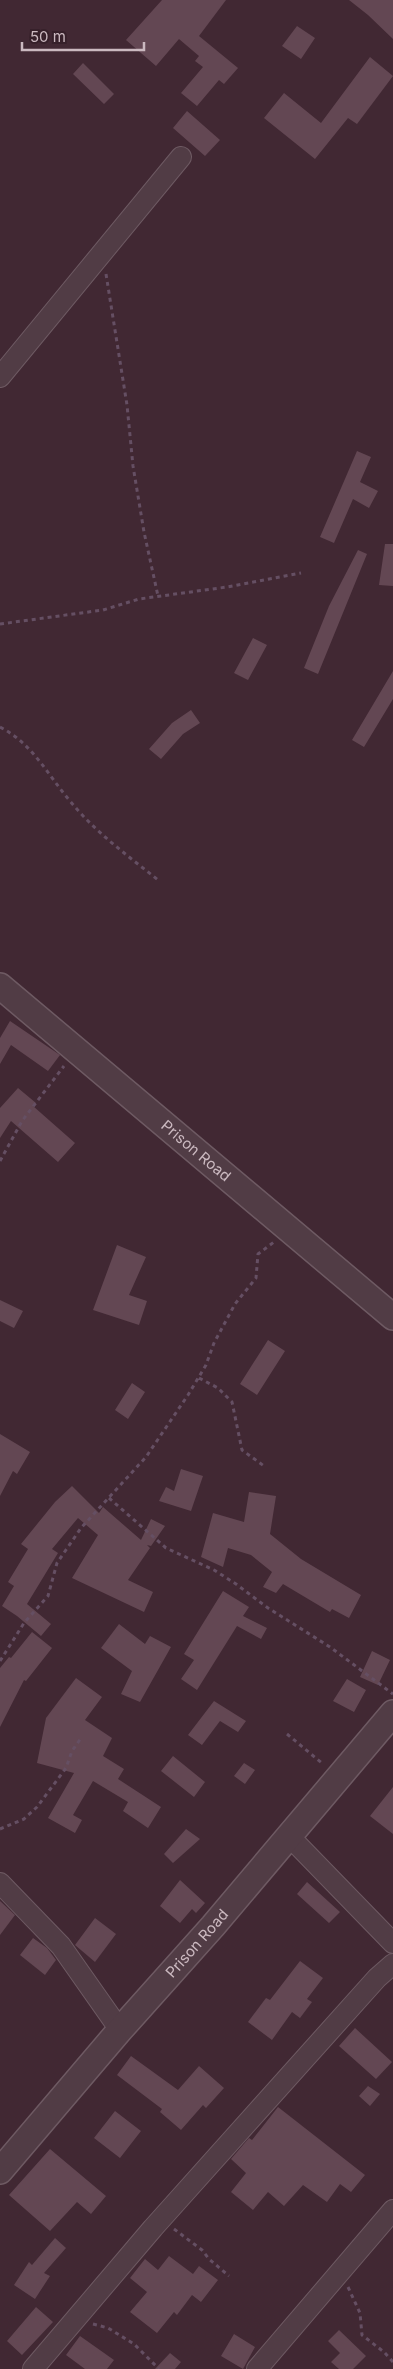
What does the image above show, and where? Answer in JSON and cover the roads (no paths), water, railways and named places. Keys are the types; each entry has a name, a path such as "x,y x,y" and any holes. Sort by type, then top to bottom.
{"street":[{"path":"0,377 181,157"},
{"name":"Prison Road","path":"0,986 393,1316"},
{"name":"Prison Road","path":"0,2171 120,2030 213,1926 393,1713"},
{"path":"289,1836 393,1943"},
{"path":"0,1883 61,1946 120,2030"},
{"path":"33,2369 163,2217 377,1978 393,1964"},
{"path":"257,2369 393,2210"}]}
